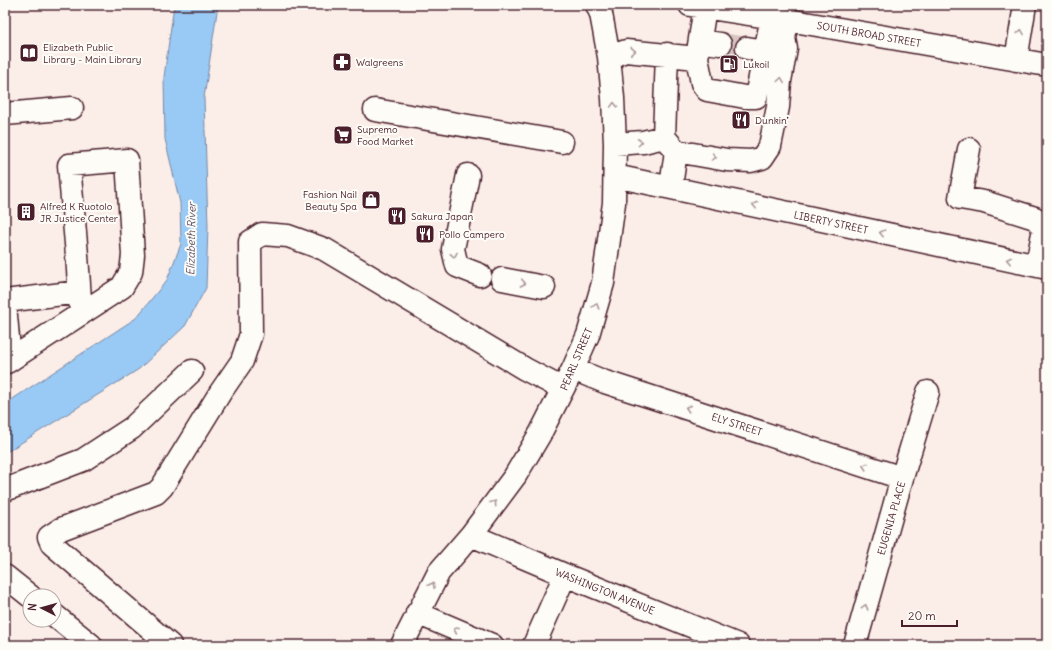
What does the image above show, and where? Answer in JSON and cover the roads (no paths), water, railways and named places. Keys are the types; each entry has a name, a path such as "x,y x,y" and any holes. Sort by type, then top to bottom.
{"street":[{"name":"PEARL STREET","path":"402,645 439,572 471,535 515,476 540,434 573,369 588,335 603,283 613,210 615,176 613,98 609,57 601,14 597,5"},
{"path":"1016,60 1025,5"},
{"path":"698,6 706,48 702,83 707,90 745,97 756,97 756,50 780,18"},
{"name":"SOUTH BROAD STREET","path":"698,6 780,18 1047,65"},
{"path":"615,144 643,142 670,144 727,160 750,161 762,158 770,146 778,107 780,81 786,49 780,18"},
{"path":"609,57 626,51 662,53 706,48"},
{"path":"662,53 670,144 671,187"},
{"path":"5,114 72,108"},
{"path":"375,110 562,142"},
{"path":"969,148 960,198 984,202 1035,218 1044,228 1042,266"},
{"path":"7,361 81,314 122,287 131,272 133,255 127,160 69,165 81,314"},
{"path":"468,175 453,248 456,266 480,275"},
{"name":"LIBERTY STREET","path":"615,176 1042,266"},
{"path":"170,645 52,544 49,537 61,528 156,493 162,487 220,393 242,361 250,334 250,242 262,234 288,236 324,249 525,369 563,389"},
{"path":"502,279 544,287"},
{"path":"5,301 79,292"},
{"path":"5,305 7,361"},
{"name":"ELY STREET","path":"573,369 605,382 902,478"},
{"path":"5,490 83,460 132,428 192,371"},
{"name":"EUGENIA PLACE","path":"855,645 928,392"},
{"name":"WASHINGTON AVENUE","path":"471,535 738,645"},
{"path":"534,645 565,575"},
{"path":"5,576 22,590"},
{"path":"417,613 492,645"},
{"path":"62,621 91,645"}],"water":[{"name":"Elizabeth River","path":"174,5 218,5 204,98 208,226 206,288 185,326 139,369 5,453 5,404 136,318 167,280 181,244 180,203 165,139 164,77"}],"tunnel":[{"path":"720,44 747,48"}],"place":[{"name":"Elizabeth Public Library - Main Library","path":"29,53"},
{"name":"Walgreens","path":"342,62"},
{"name":"Lukoil","path":"729,64"},
{"name":"Dunkin'","path":"741,120"},
{"name":"Supremo Food Market","path":"343,135"},
{"name":"Fashion Nail Beauty Spa","path":"371,200"},
{"name":"Alfred K Ruotolo JR Justice Center","path":"26,212"},
{"name":"Sakura Japan","path":"397,216"},
{"name":"Pollo Campero","path":"425,234"}]}
